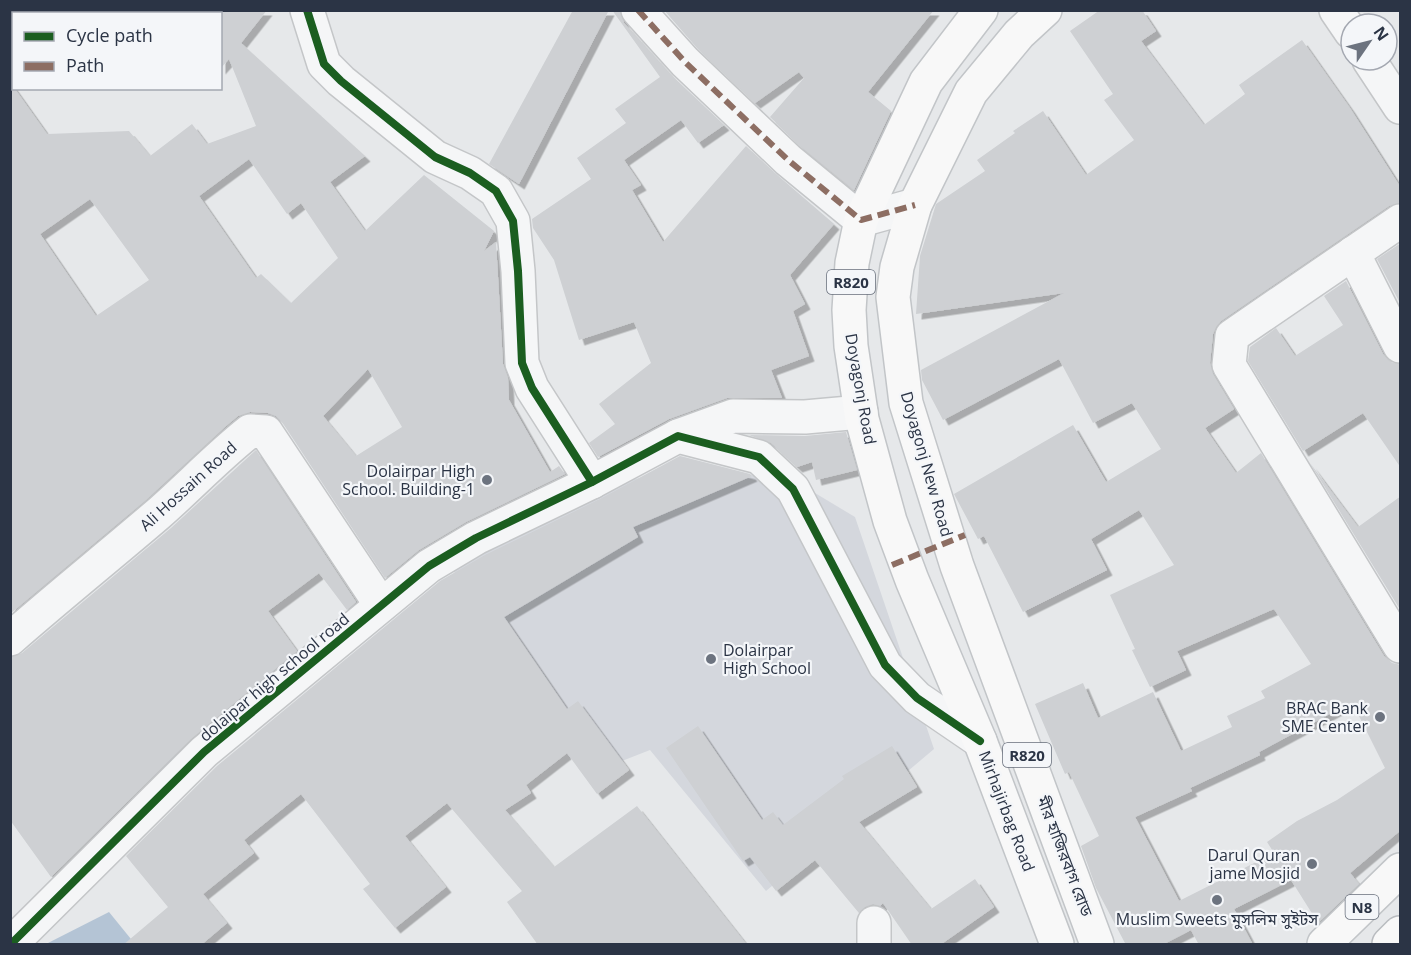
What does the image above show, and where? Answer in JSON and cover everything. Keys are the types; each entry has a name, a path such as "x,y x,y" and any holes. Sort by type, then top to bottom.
{"main road":[{"name":"Doyagonj Road","path":"912,580 890,521 861,412 851,346 849,310 852,262 861,220 926,82 981,10"},
{"name":"Doyagonj New Road","path":"957,566 906,403 893,297 897,267 915,205 971,92 1019,34 1045,10"},
{"name":"মীর হাজিরবাগ রোড","path":"957,566 1097,945"},
{"name":"Mirhajirbag Road","path":"912,580 980,741 1057,945"},
{"path":"980,741 1017,729"},
{"name":"N8","path":"1324,945 1401,870"},
{"path":"1389,945 1401,933"}],"street":[{"path":"307,10 324,64 341,81 435,158 470,173 496,191 513,221 518,263 522,363 532,388 592,482"},
{"path":"638,10 685,62 788,160 861,220 915,205"},
{"path":"1377,72 1401,107"},
{"path":"1401,221 1232,336 1229,366 1401,646"},
{"path":"1353,254 1401,346"},
{"name":"dolaipar high school road","path":"11,945 204,752 429,566 455,549 592,482 678,436 733,416 805,417 861,412"},
{"name":"Ali Hossain Road","path":"10,639 159,513 220,455 250,431 266,432 381,605"},
{"path":"678,436 759,457 793,489 885,665 916,698 980,741"}],"shaded area":[{"name":"Dolairpar High School","path":"710,465 810,490 855,517 934,749 766,891 650,750 599,770 452,569 624,481"}],"water":[{"path":"109,912 135,944 46,944"}],"building":[{"path":"220,10 267,10 241,43 365,156 330,182 365,231 424,175 494,231 484,251 496,242 503,364 508,378 509,400 550,472 559,466 565,474 466,522 419,550 385,578 282,422 276,416 268,413 250,412 238,416 226,426 146,500 10,614 10,82 12,90 16,90 47,134 129,131 150,156 192,124 207,144 256,126 229,59 222,67 222,12","holes":["249,159 287,214 301,203 338,258 291,303 261,274 256,278 199,196","90,199 149,280 96,316 40,234","368,369 402,427 356,456 323,416"]},
{"path":"573,10 609,10 519,184 489,164"},
{"path":"612,10 620,10 624,23 671,75 724,125 698,143 681,120 624,160 641,185 632,190 663,242 746,146 834,224 790,275 805,304 793,311 809,356 771,370 782,398 727,398 669,419 598,457 589,443 615,424 599,404 651,363 634,322 579,340 554,260 533,228 532,219 591,179 577,158 626,123 615,109 660,77"},
{"path":"664,10 934,10 868,92 891,111 854,190 800,146 770,117 804,78 799,72 755,103 698,49"},
{"path":"1100,10 1142,10 1156,31 1141,41 1204,125 1245,94 1239,85 1302,40 1350,108 1401,188 1401,203 1389,206 1221,321 1213,334 1210,363 1213,374 1234,409 1205,428 1236,473 1261,453 1384,656 1392,663 1401,665 1401,830 1350,873 1359,884 1318,923 1291,880 1234,909 1253,945 1199,945 1191,930 1162,945 1126,945 1096,888 1081,846 1099,836 1069,772 1065,774 1035,704 1083,683 1098,718 1153,692 1181,751 1232,727 1227,716 1265,698 1261,691 1311,664 1274,609 1177,651 1186,670 1150,687 1110,595 1174,565 1139,510 1091,539 1107,570 1023,612 984,536 978,539 954,494 1073,425 1106,482 1161,449 1132,403 1093,423 1059,359 943,420 922,380 921,370 1064,293 916,314 920,256 936,204 985,171 977,160 1015,133 1013,131 1043,111 1086,175 1134,140 1104,100 1113,94 1070,31","holes":["1352,702 1385,768 1337,800 1297,821 1267,842 1274,853 1179,901 1135,817 1192,791 1190,788 1260,755 1259,752"]},
{"path":"1401,243 1401,305 1377,259"},
{"path":"1346,281 1383,354 1390,362 1401,364 1401,468 1363,413 1303,451 1248,361 1250,347 1276,328 1295,356 1343,325 1324,296"},
{"path":"846,432 857,470 816,480 812,462 797,467 771,443 749,435 805,436"},
{"path":"256,450 356,602 347,610 319,573 268,611 297,651 191,739 51,877 10,820 10,657 22,653 171,528"},
{"path":"680,456 752,476 633,527 638,537 504,617 567,709 578,701 629,770 597,794 567,753 526,785 531,793 505,810 554,867 637,806 747,945 538,945 507,902 522,891 447,803 405,836 446,887 395,928 363,889 370,884 301,794 244,840 254,853 203,894 227,923 201,945 123,945 168,907 126,856 217,766 440,581 485,555 600,499"},
{"path":"1310,463 1358,527 1401,496 1401,611"},
{"path":"698,726 762,820 773,812 783,825 844,779 842,776 892,746 917,787 859,822 931,909 975,879 994,907 940,945 912,945 883,903 880,906 873,904 865,907 859,913 815,860 776,891 750,857 743,861 666,748"}],"marked path":[{"path":"638,10 685,62 788,160 861,220 915,205"},
{"path":"892,565 965,535"}],"cycle path":[{"path":"307,10 324,64 341,81 435,157 470,173 496,191 513,221 518,271 522,363 532,388 592,482"},
{"path":"11,944 204,752 429,566 476,538 592,482 678,436 759,457 793,489 885,665 917,698 980,741"}],"place":[{"name":"Dolairpar High School. Building-1","path":"487,480"},
{"name":"Dolairpar High School","path":"711,659"},
{"name":"BRAC Bank SME Center","path":"1380,717"},
{"name":"Darul Quran jame Mosjid","path":"1312,864"},
{"name":"Muslim Sweets মুসলিম সুইটস","path":"1217,900"}]}
